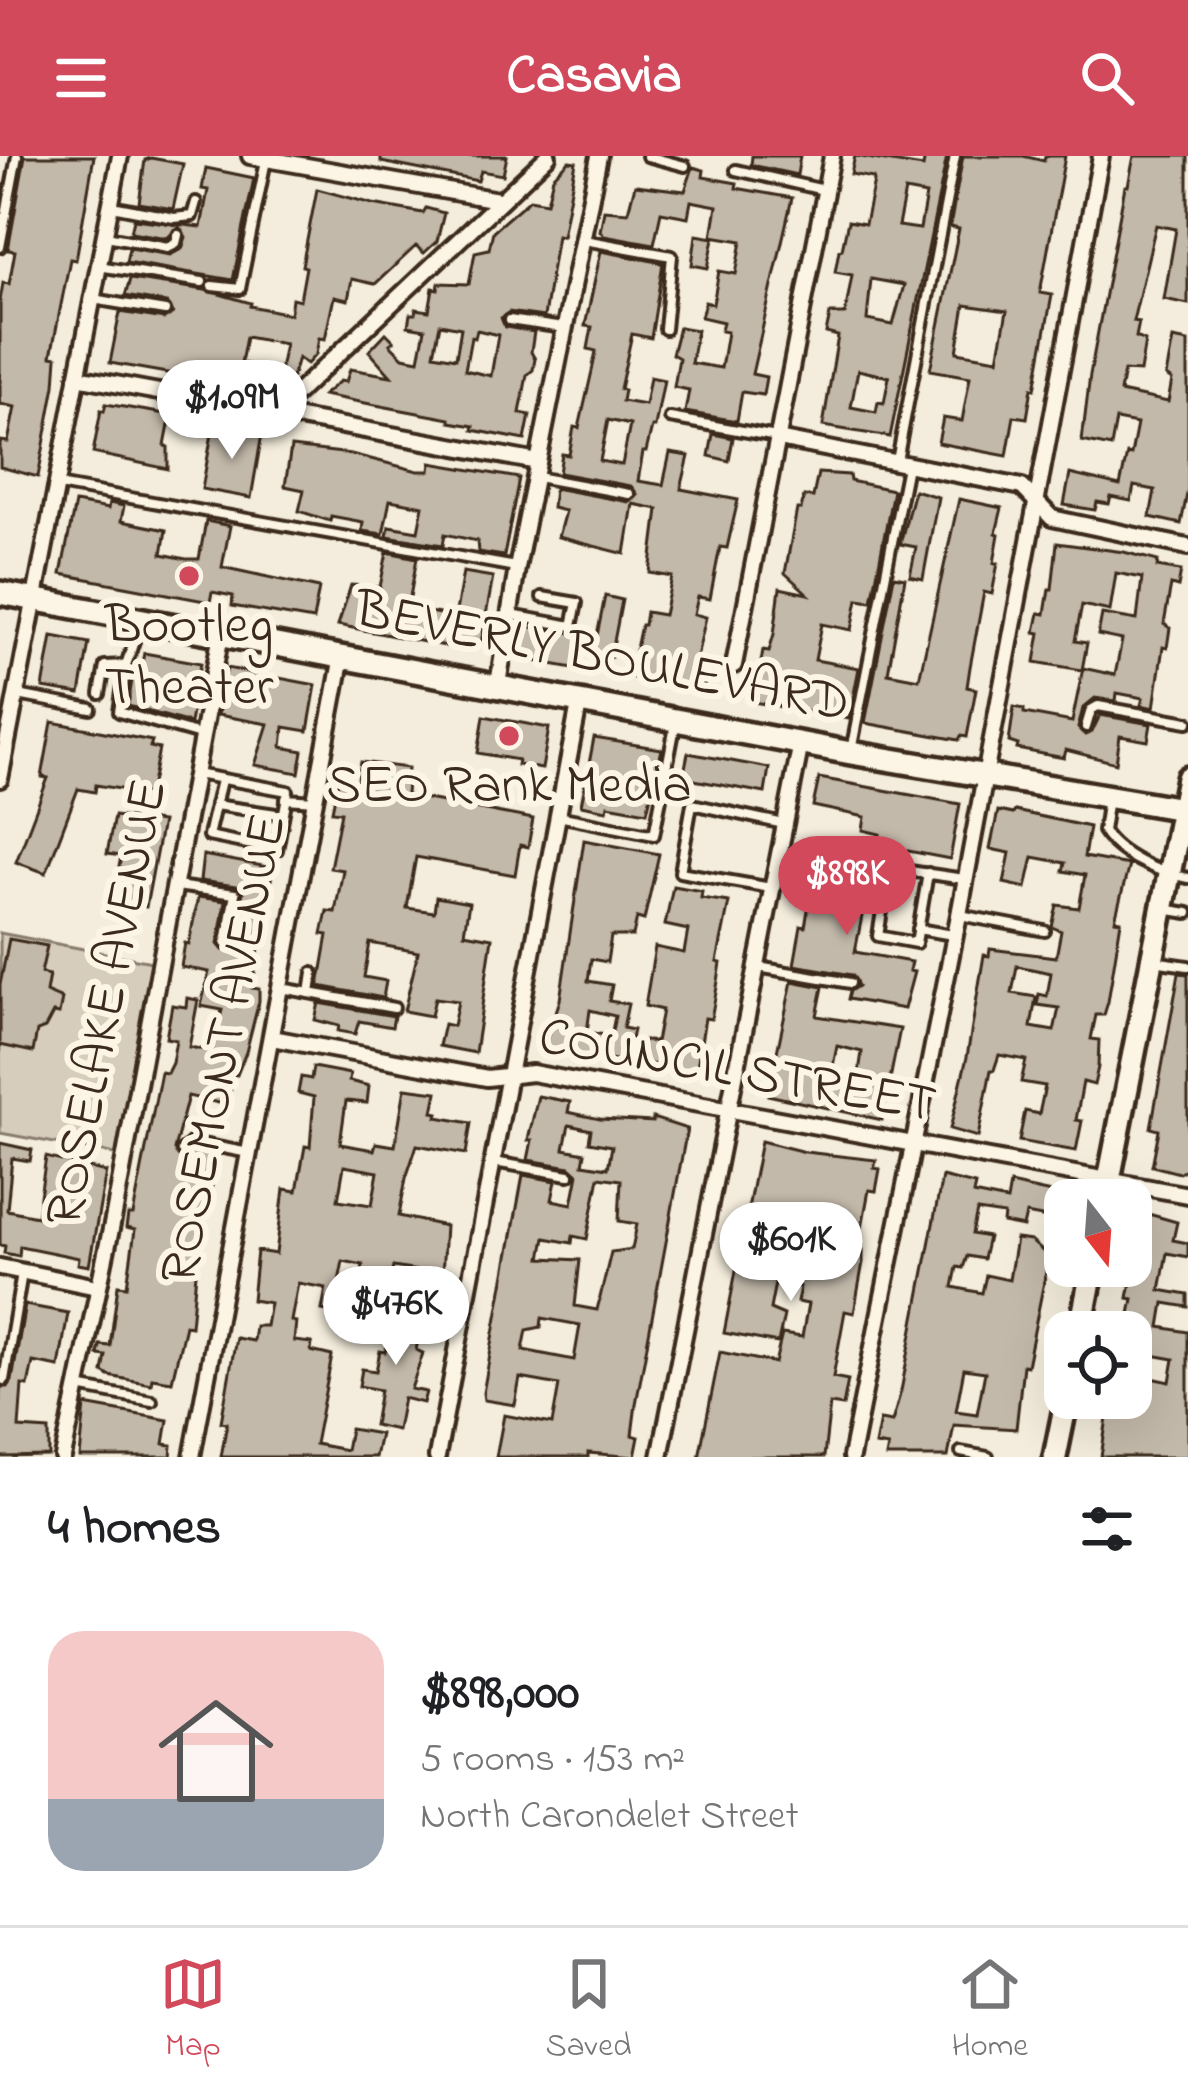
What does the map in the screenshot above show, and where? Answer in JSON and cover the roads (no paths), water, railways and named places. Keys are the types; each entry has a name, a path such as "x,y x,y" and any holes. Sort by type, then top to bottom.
{"main road":[{"name":"BEVERLY BOULEVARD","path":"0,592 851,753 1185,809"},
{"path":"1109,1179 1162,908 1178,877 1188,778"},
{"path":"1055,1457 1063,1419"}],"street":[{"path":"0,775 120,156"},
{"path":"277,412 548,156"},
{"path":"498,684 599,156"},
{"path":"734,665 832,156"},
{"path":"850,1457 959,915 1101,156"},
{"path":"259,157 498,200"},
{"path":"77,377 277,412 537,469"},
{"path":"778,438 1022,487 1052,518 1188,547"},
{"name":"ROSELAKE AVENUE","path":"63,1457 114,1216 221,634"},
{"name":"ROSEMONT AVENUE","path":"191,1457 342,656"},
{"path":"436,1457 580,699"},
{"path":"660,1457 801,743"},
{"name":"COUNCIL STREET","path":"272,1038 487,1078 532,1073 913,1146 1055,1179"},
{"name":"COUNCIL STREET","path":"1152,1194 1188,1196"},
{"path":"0,1268 97,1286"}],"lane":[{"path":"0,247 16,156"},
{"path":"647,156 685,166"},
{"path":"851,753 955,156"},
{"path":"98,266 240,289 259,157"},
{"path":"736,170 825,190"},
{"path":"110,206 174,218 192,216 196,202"},
{"path":"104,236 168,247 178,235"},
{"path":"583,239 671,256 665,328"},
{"path":"92,299 165,310"},
{"path":"509,320 565,328"},
{"path":"670,418 778,438"},
{"path":"537,469 629,494"},
{"path":"57,485 518,568"},
{"path":"511,615 572,626 577,603 542,597"},
{"path":"141,619 126,665 119,712 200,735"},
{"path":"100,694 105,666 126,665"},
{"path":"16,695 91,709"},
{"path":"1086,727 1091,710 1098,706 1188,722"},
{"path":"558,816 654,835 676,718"},
{"path":"195,774 315,801"},
{"path":"221,780 208,836 277,850 287,795"},
{"path":"1108,796 1103,831 1113,846 1178,877"},
{"path":"773,888 680,872 692,804 785,825"},
{"path":"215,805 283,815"},
{"path":"928,873 916,943 878,936 889,868 928,873 964,879"},
{"path":"174,886 235,894 226,942"},
{"path":"1162,908 1188,913"},
{"path":"959,915 1045,932"},
{"path":"918,929 955,935"},
{"path":"1152,961 1188,966"},
{"path":"758,967 850,983"},
{"path":"310,993 314,973"},
{"path":"281,988 394,1008"},
{"path":"182,1151 192,1142 250,1153"},
{"path":"492,1162 569,1175"},
{"path":"4,1380 22,1272"},
{"path":"76,1387 152,1402"},
{"path":"962,1452 988,1457"}],"place":[{"name":"Bootleg Theater","path":"189,576"},
{"name":"SEO Rank Media","path":"509,736"}]}
